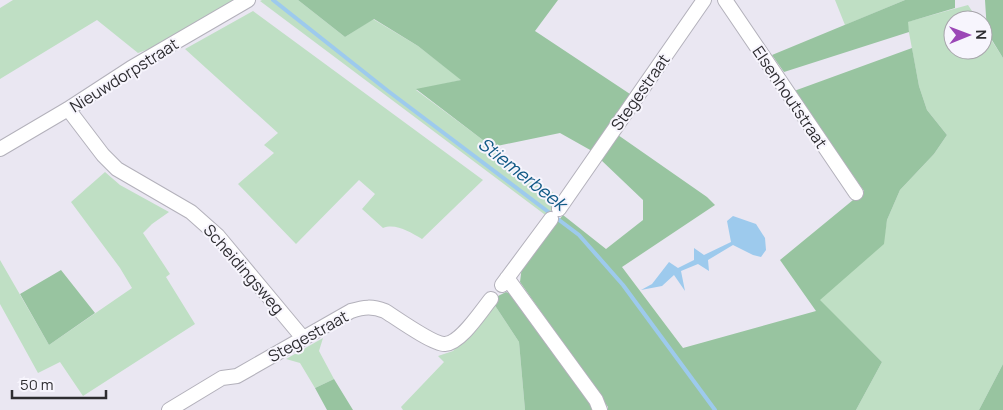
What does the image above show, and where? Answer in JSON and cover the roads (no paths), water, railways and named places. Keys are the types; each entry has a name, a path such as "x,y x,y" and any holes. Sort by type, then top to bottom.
{"street":[{"name":"Nieuwdorpstraat","path":"0,149 68,109 131,68 248,0"},
{"name":"Stegestraat","path":"600,410 596,400 504,282 555,214 704,0"},
{"name":"Elsenhoutstraat","path":"725,0 856,193"},
{"name":"Scheidingsweg","path":"68,109 103,155 117,169 191,212 218,236 304,338"},
{"name":"Stegestraat","path":"169,410 222,378 237,376 351,311 366,307 385,311 435,342 446,344 457,339 467,329 491,299"}],"water":[{"path":"733,216 756,224 765,238 766,250 761,257 733,245 708,260 709,271 698,264 681,271 685,291 674,275 662,286 641,290 652,284 669,262 678,268 694,260 694,248 704,255 731,242 727,221"}],"waterway":[{"name":"Stiemerbeek","path":"273,0 388,91 579,235 623,285 715,410"}]}
